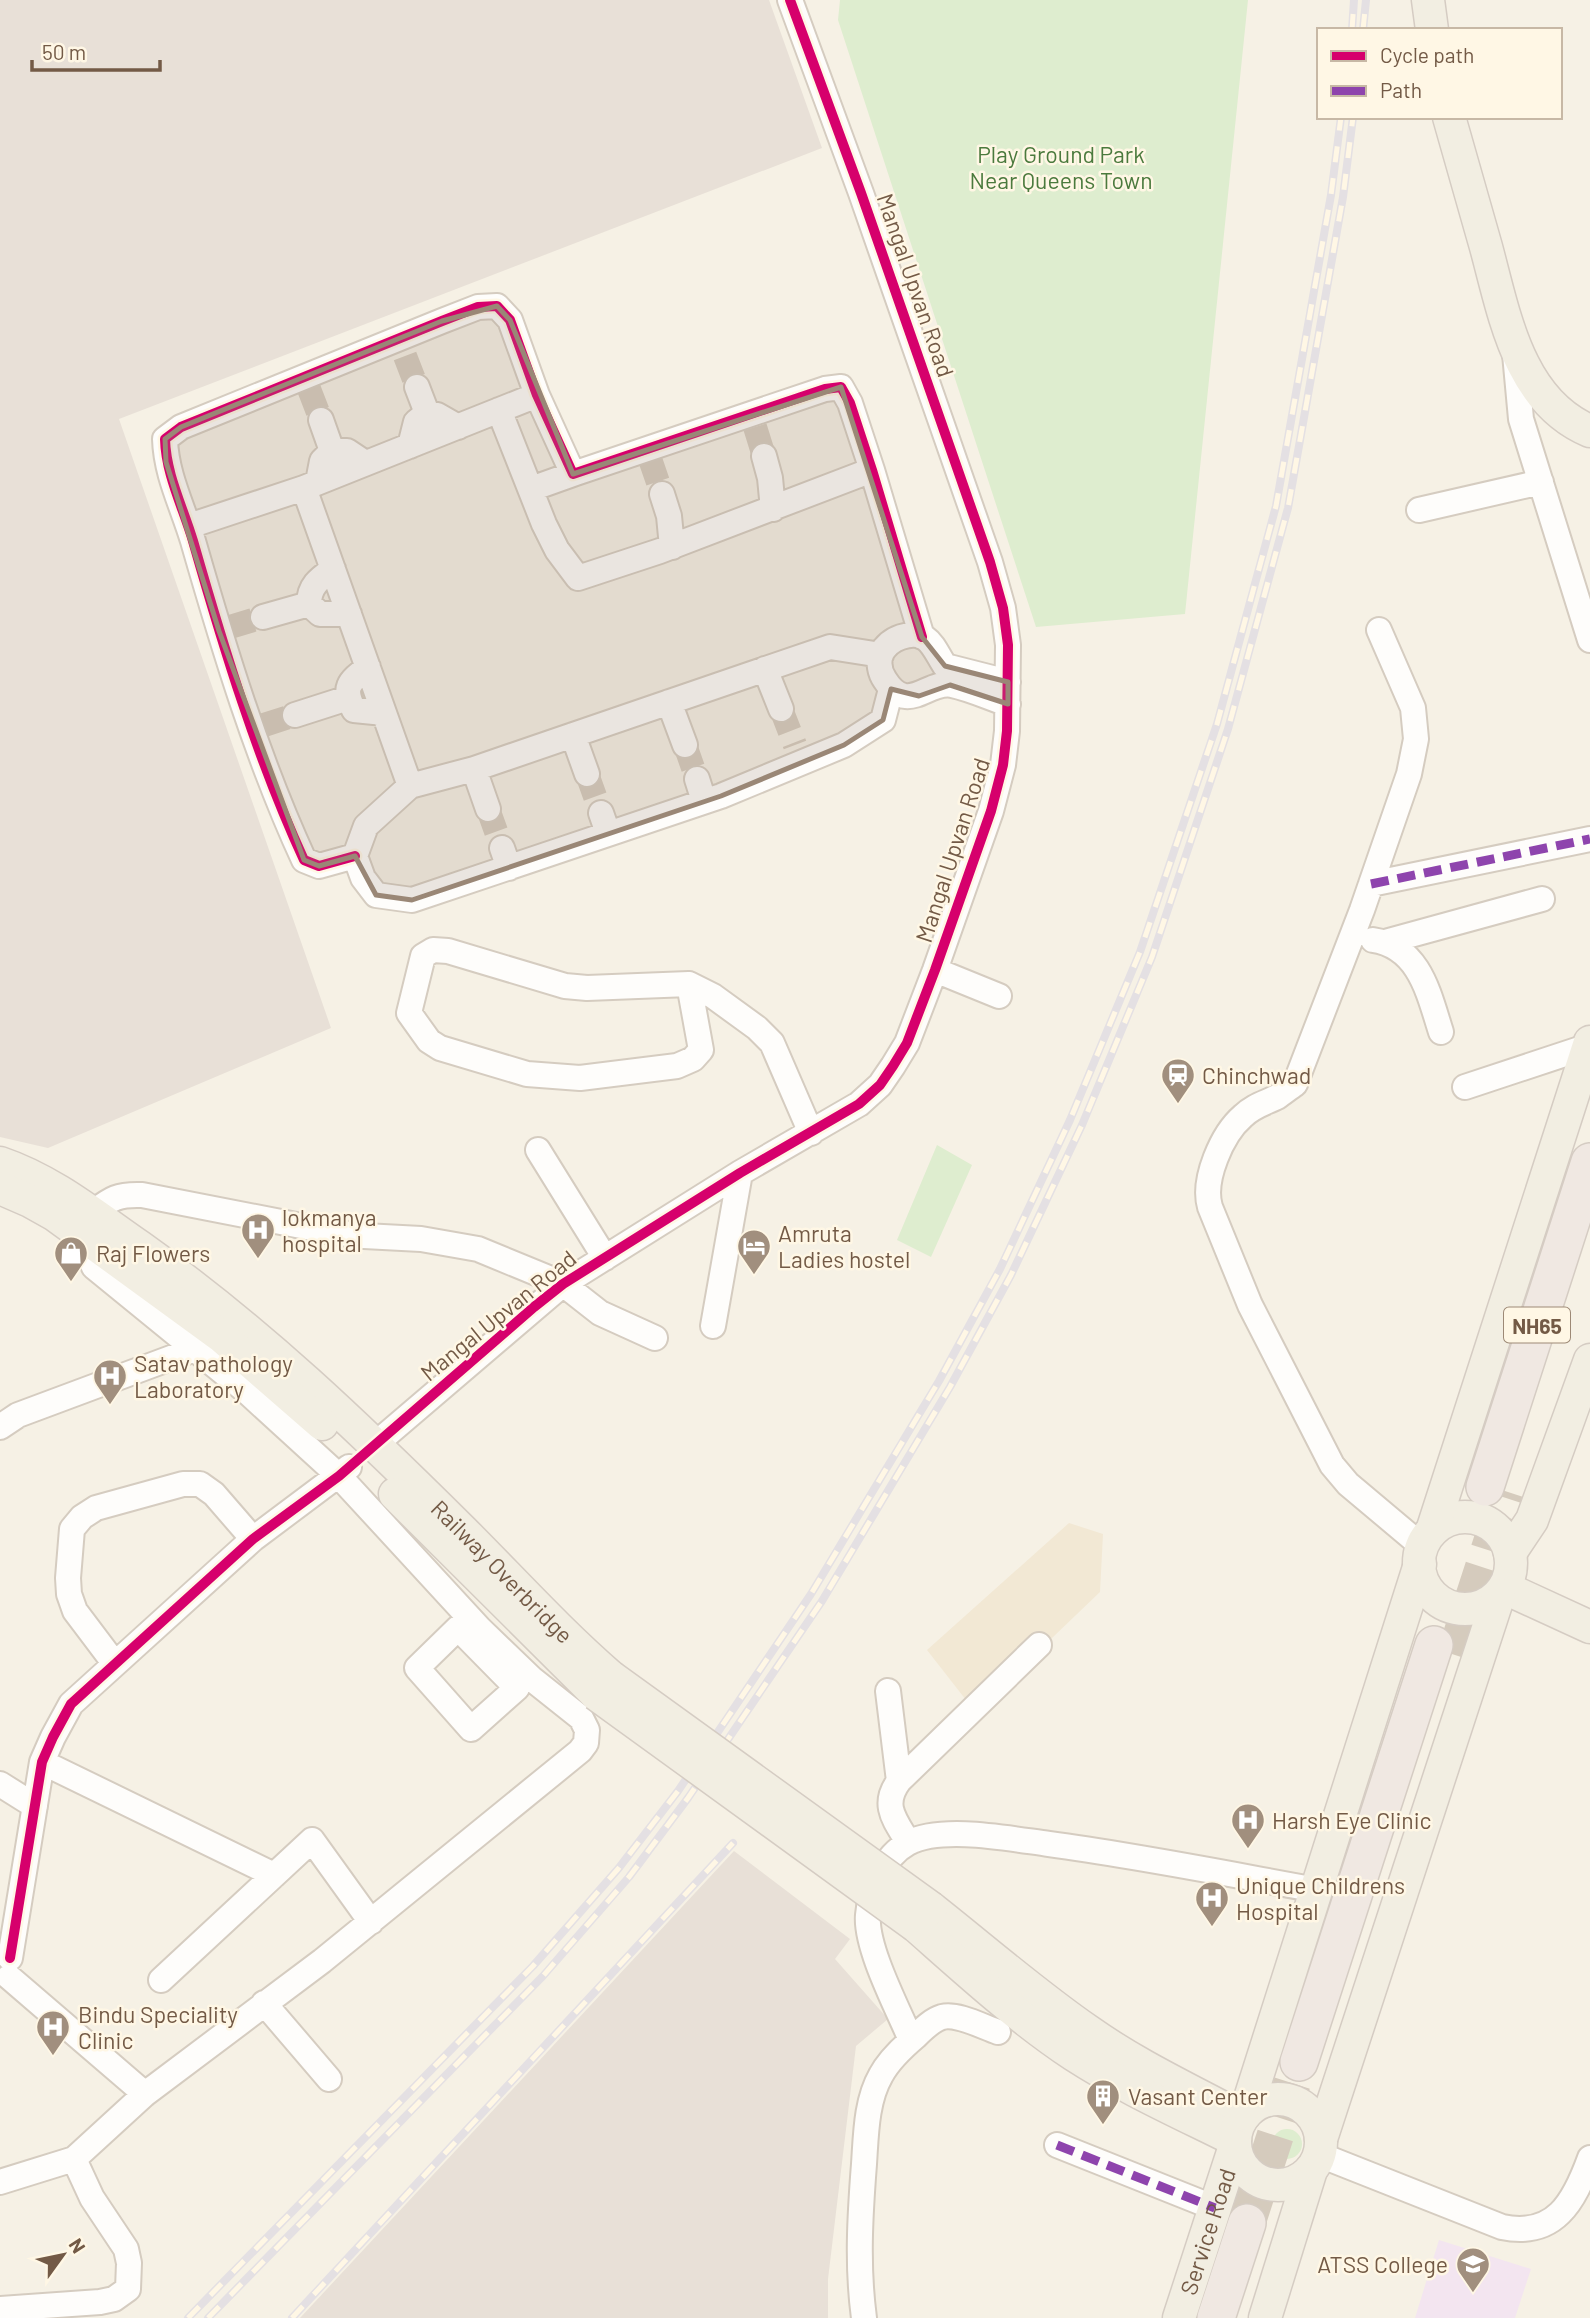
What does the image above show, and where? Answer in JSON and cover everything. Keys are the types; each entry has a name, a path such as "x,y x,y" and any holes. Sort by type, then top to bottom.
{"highway":[{"name":"NH65","path":"1590,1162 1496,1490 1590,1245"},
{"path":"1310,2066 1445,1650"},
{"path":"1216,2318 1243,2221"},
{"path":"1241,2318 1243,2221"}],"main road":[{"path":"1428,0 1432,28"},
{"path":"1450,119 1514,347 1539,391 1561,415 1590,431"},
{"name":"Service Road","path":"1179,2318 1243,2221 1239,2130 1589,1044"},
{"path":"0,1163 37,1177 86,1223"},
{"path":"0,1188 86,1223"},
{"name":"Railway Overbridge","path":"86,1223 302,1405 603,1686 924,1917 1021,2017 1074,2055 1127,2086 1239,2130"},
{"path":"1510,1553 1532,1520 1590,1360"},
{"path":"1265,2318 1502,1591 1511,1571 1507,1544 1497,1530 1482,1520 1455,1518 1439,1525 1425,1548 1421,1573 1428,1590 1441,1602 1467,1609 1485,1605 1502,1591"},
{"path":"1502,1591 1590,1627"},
{"path":"1266,2101 1291,2101 1306,2109 1317,2122 1317,2155 1298,2181 1290,2184 1265,2184 1244,2169 1236,2154 1239,2130 1266,2101"}],"street":[{"name":"Mangal Upvan Road","path":"385,1436 563,1284 740,1173 859,1104 880,1085 907,1043 991,811 1003,765 1008,693 1003,608 993,570 861,193 790,0"},
{"path":"355,856 319,866 304,860 282,813 258,727 166,462 165,439 181,427 402,347 478,307 497,306 510,320 537,395 573,474"},
{"path":"1514,347 1521,419 1590,640"},
{"path":"417,387 427,413"},
{"path":"531,489 753,420 825,389 841,387 850,403 872,470 922,637"},
{"path":"189,526 311,485 537,395"},
{"path":"499,410 544,524 557,550 578,578 681,543 872,470"},
{"path":"427,413 437,415 458,427"},
{"path":"410,446 416,422 427,413"},
{"path":"321,420 332,451"},
{"path":"365,463 347,451 332,451 322,461 311,485 333,569 410,786"},
{"path":"767,467 782,505"},
{"path":"1419,510 1541,482"},
{"path":"665,505 681,543"},
{"path":"333,569 317,581 309,592 309,604 320,614 349,614"},
{"path":"263,617 309,604"},
{"path":"1379,630 1413,708 1416,739 1409,774 1352,936 1295,1084 1241,1117 1226,1136 1211,1173 1208,1199 1250,1305 1332,1465 1349,1484 1425,1548"},
{"path":"908,635 922,637 935,646 945,666 1008,693 939,685 919,695 904,696 891,689 883,677 879,666 881,655 895,639 908,635"},
{"path":"881,655 830,647 474,769 410,786 366,826 355,856 363,878 376,895 412,900 506,858 798,754 844,745 883,720 891,689"},
{"path":"368,667 354,678 348,688 348,698 354,710 384,713"},
{"path":"765,669 780,709"},
{"path":"295,715 348,698"},
{"path":"669,702 685,746"},
{"path":"573,735 587,774"},
{"path":"474,769 488,809"},
{"path":"1371,884 1590,839"},
{"path":"1352,936 1385,942 1542,899"},
{"path":"1385,942 1405,957 1423,977 1441,1032"},
{"path":"689,984 701,1050 693,1059 677,1066 580,1078 527,1074 440,1048 429,1041 409,1013 423,956 433,950 448,951 565,986 587,988 689,984 734,1010 772,1043 811,1133"},
{"path":"935,970 999,996"},
{"path":"1465,1087 1589,1044"},
{"path":"538,1150 605,1258"},
{"path":"713,1326 740,1173"},
{"path":"0,2182 75,2159 145,2094 371,1922 580,1751 586,1743 587,1730 581,1718 487,1647 344,1471 94,1267 86,1223 110,1199 124,1194 142,1195 332,1232 448,1243 478,1249 563,1284 600,1313 655,1338"},
{"path":"0,1427 18,1415 195,1349"},
{"path":"145,2094 5,1967 42,1762 52,1737 71,1704 253,1539 344,1471"},
{"path":"115,1664 75,1611 69,1594 72,1530 82,1517 96,1508 183,1484 200,1484 214,1494 253,1539"},
{"path":"908,1843 895,1820 890,1805 891,1792 899,1781 1040,1645"},
{"path":"888,1691 899,1781"},
{"path":"42,1762 274,1875"},
{"path":"0,1784 35,1805"},
{"path":"911,2040 877,1957 868,1916 874,1885 888,1860 908,1843 935,1834 1023,1841 1105,1851 1317,1890"},
{"path":"161,1980 312,1840 371,1922"},
{"path":"264,2003 329,2079"},
{"path":"864,2318 859,2283 859,2245 867,2124 880,2077 892,2059 911,2040 942,2017 956,2017 998,2032"},
{"path":"1057,2145 1243,2221"},
{"path":"1317,2155 1502,2227 1521,2231 1545,2224 1566,2210 1590,2158"},
{"path":"0,2309 100,2302 114,2299 128,2289 129,2263 126,2249 92,2198 75,2159"}],"highlighted area":[{"path":"497,306 510,320 573,474 841,387 922,637 945,666 1008,682 1008,704 950,685 919,696 891,689 883,720 844,745 721,796 412,900 376,895 355,856 319,866 304,860 219,631 166,462 165,439 181,427 442,321"}],"shaded area":[{"path":"0,0 769,0 822,148 119,419 331,1028 48,1148 0,1137"},
{"path":"1069,1523 1103,1534 1100,1592 979,1708 966,1700 927,1650"},
{"path":"734,1851 850,1939 835,1959 888,2019 856,2046 828,2279 828,2318 300,2318"},
{"name":"ATSS College","path":"1439,2240 1531,2269 1515,2318 1415,2318"}],"green space":[{"name":"Play Ground Park Near Queens Town","path":"840,0 1248,0 1185,614 1036,627 838,20"},
{"path":"937,1145 972,1165 931,1257 897,1240"},
{"path":"1287,2129 1298,2133 1302,2144 1298,2155 1287,2159 1276,2155 1272,2144 1276,2133"}],"tunnel":[{"path":"405,356 417,387"},
{"path":"309,389 321,420"},
{"path":"755,427 764,456"},
{"path":"650,459 662,494"},
{"path":"230,627 263,617"},
{"path":"781,709 795,745"},
{"path":"264,725 295,715"},
{"path":"685,745 697,779"},
{"path":"587,774 601,813"},
{"path":"488,809 502,848"},
{"path":"1455,1655 1508,1492"},
{"path":"1247,2223 1299,2062"}],"railway":[{"path":"1352,28 1354,0"},
{"path":"1363,28 1366,0"},
{"path":"188,2318 533,1966 618,1869 678,1791 811,1594 939,1381 1000,1269 1070,1120 1140,952 1217,724 1276,506 1331,195 1341,119"},
{"path":"208,2318 543,1976 629,1877 688,1798 822,1601 950,1387 1011,1275 1082,1125 1152,957 1228,729 1288,508 1343,197 1353,119"},
{"path":"292,2318 733,1843"}],"marked path":[{"path":"1371,884 1590,839"},
{"path":"1057,2145 1215,2208"}],"cycle path":[{"path":"10,1958 42,1762 71,1704 253,1539 339,1476 563,1284 740,1173 859,1104 880,1085 907,1043 991,811 1003,765 1007,731 1008,645 1003,608 990,562 861,193 790,0"},
{"path":"355,856 319,866 304,860 242,703 172,478 165,439 181,427 478,307 497,306 510,320 537,395 573,474 825,389 841,387 850,403 872,470 922,637"}],"place":[{"name":"Chinchwad","path":"1178,1105"},
{"name":"lokmanya hospital","path":"258,1260"},
{"name":"Amruta Ladies hostel","path":"754,1276"},
{"name":"Raj Flowers","path":"71,1283"},
{"name":"Satav pathology Laboratory","path":"110,1406"},
{"name":"Harsh Eye Clinic","path":"1248,1850"},
{"name":"Unique Childrens Hospital","path":"1212,1928"},
{"name":"Bindu Speciality Clinic","path":"53,2057"},
{"name":"Vasant Center","path":"1103,2126"},
{"name":"ATSS College","path":"1473,2294"}]}
